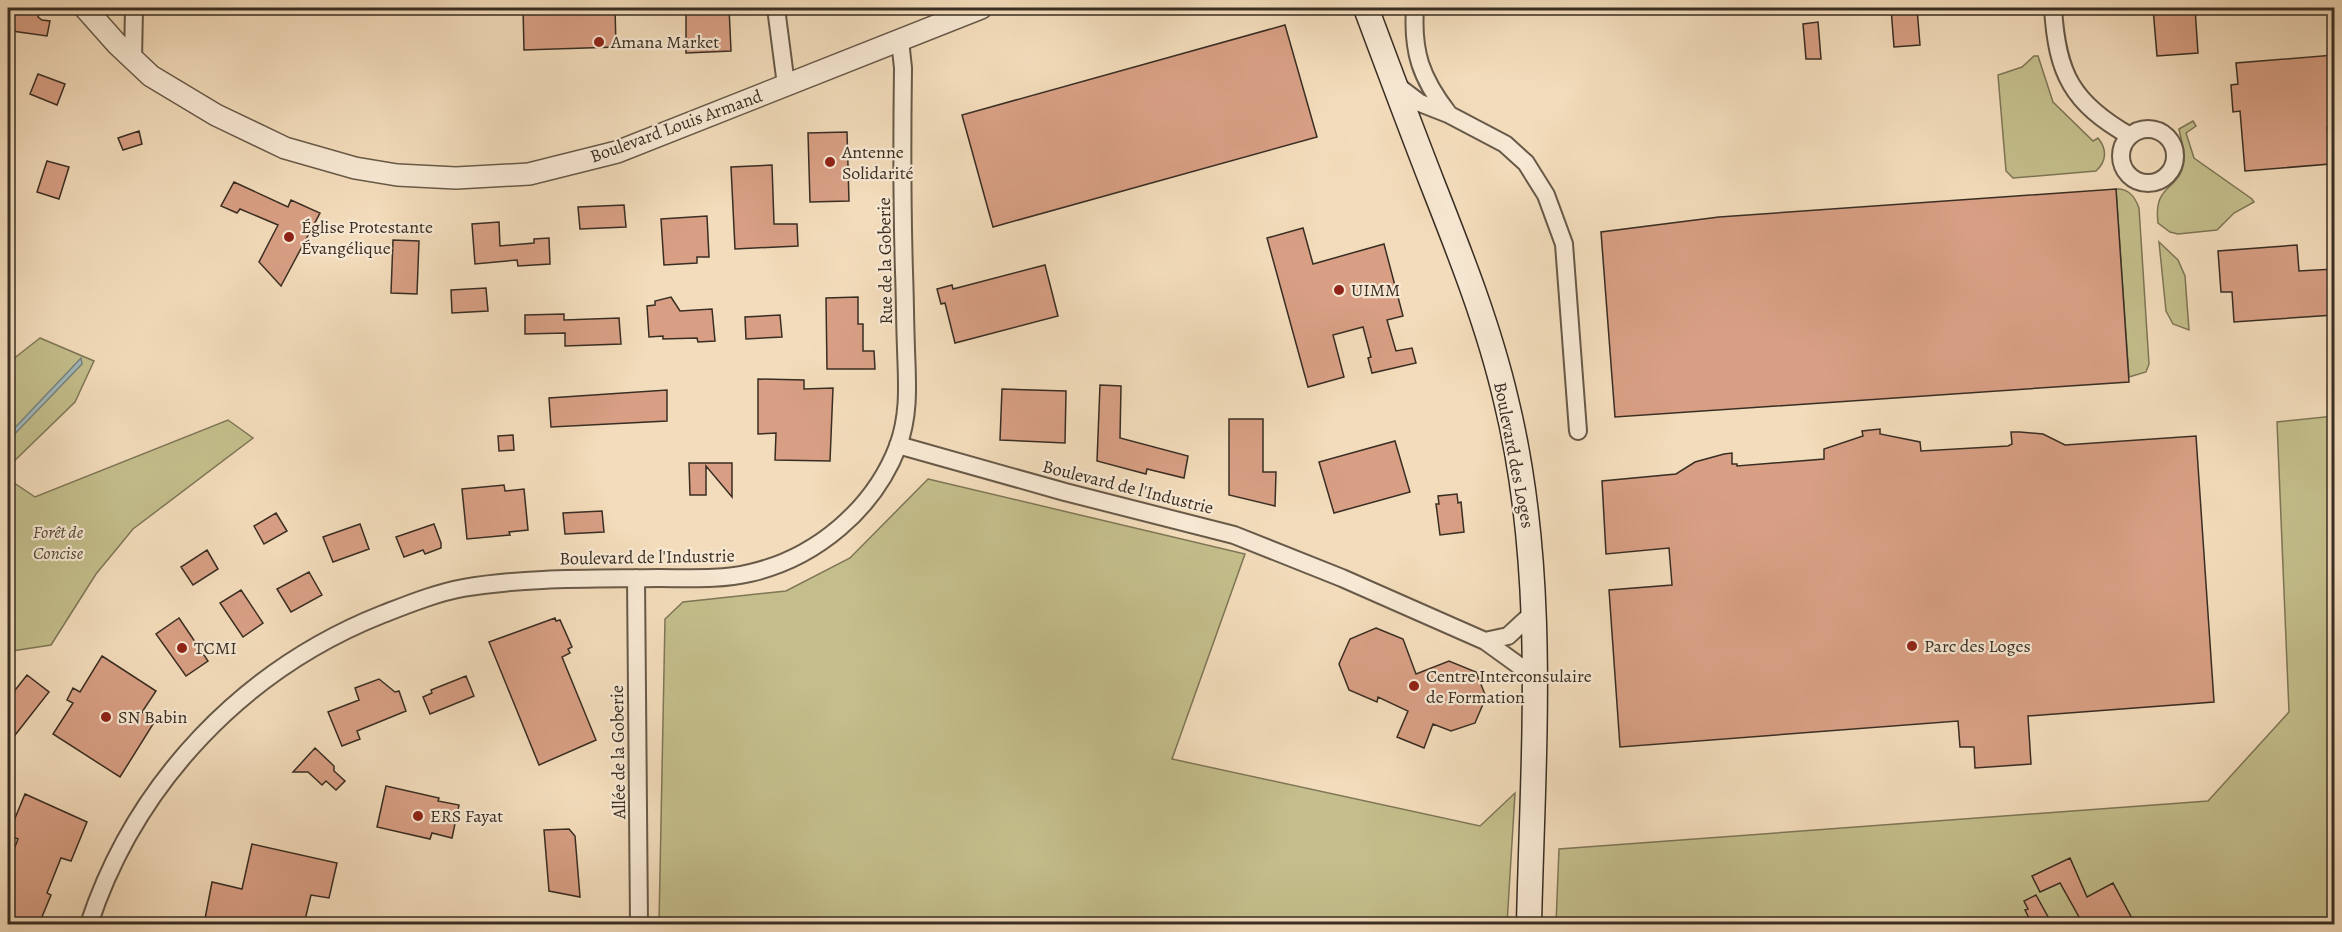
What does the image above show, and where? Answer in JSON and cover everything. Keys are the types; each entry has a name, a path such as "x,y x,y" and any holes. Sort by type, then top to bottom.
{"main road":[{"name":"Boulevard des Loges","path":"1366,8 1472,285 1506,400 1526,507 1532,560 1535,677 1529,924"}],"street":[{"name":"Boulevard Louis Armand","path":"85,8 151,76 189,100 285,148 355,168 397,175 456,178 529,174 617,152 981,8"},
{"path":"133,60 134,8"},
{"path":"776,8 786,85"},
{"path":"1415,8 1417,54 1430,89 1448,114"},
{"path":"2054,8 2060,60 2065,75 2079,98 2107,122 2130,136"},
{"name":"Rue de la Goberie","path":"898,445 904,428 908,399 904,264 903,68 900,40"},
{"path":"1394,83 1420,103 1448,114 1505,144 1526,163 1546,195 1564,244 1578,431"},
{"name":"Boulevard de l'Industrie","path":"89,924 102,889 123,845 167,779 208,729 236,702 295,658 344,631 441,593 550,578 714,577 747,574 815,547 835,531 873,493 891,463 898,445 1055,489 1234,535 1342,578 1485,641 1535,677"},
{"name":"Allée de la Goberie","path":"636,578 639,924"},
{"path":"1485,641 1508,636 1534,612"}],"green space":[{"path":"2034,56 2038,56 2053,102 2093,141 2098,138 2101,142 2105,155 2096,171 2013,178 2006,171 1998,75 2022,67"},
{"path":"2193,121 2196,126 2186,133 2194,158 2254,202 2234,213 2217,230 2178,234 2170,232 2158,223 2159,200 2182,171 2184,153 2179,129"},
{"path":"2116,189 2125,190 2131,194 2139,208 2149,364 2146,372 2129,377"},
{"path":"2159,242 2178,260 2185,276 2189,330 2173,324 2166,311"},
{"path":"40,338 94,361 75,402 8,467 8,363"},
{"path":"2334,416 2334,924 1556,924 1559,849 2208,801 2289,712 2277,422"},
{"name":"Forêt de Concise","path":"228,420 253,438 133,529 96,574 51,645 12,651 8,655 8,479 35,497"},
{"path":"928,479 1245,554 1172,759 1480,826 1515,793 1507,924 659,924 665,619 683,602 786,591 850,558"}],"water":[{"path":"81,358 82,364 8,441 8,435"}],"building":[{"path":"523,8 615,8 616,47 524,50"},
{"path":"686,8 729,8 731,51 686,53"},
{"path":"1891,8 1917,8 1920,45 1894,47"},
{"path":"2153,8 2195,8 2198,53 2157,56"},
{"path":"15,10 39,14 38,17 42,20 50,21 47,36 12,31"},
{"path":"1818,22 1821,59 1806,59 1803,24"},
{"path":"1285,25 1317,137 993,227 962,115"},
{"path":"2334,55 2334,127 2327,127 2330,164 2245,171 2240,111 2233,112 2231,85 2238,84 2236,63"},
{"path":"38,74 65,84 57,105 30,94"},
{"path":"139,131 142,144 123,150 118,138"},
{"path":"847,132 849,201 810,202 808,133"},
{"path":"47,161 69,167 59,199 37,192"},
{"path":"772,165 774,224 797,224 798,246 735,249 731,167"},
{"name":"Église Protestante Évangélique","path":"234,182 288,207 291,200 320,213 281,286 259,262 278,225 240,209 237,213 221,206"},
{"path":"2116,189 2129,382 1615,417 1601,232 1719,217"},
{"path":"624,205 626,227 580,229 578,207"},
{"path":"707,216 709,257 697,257 697,263 664,265 661,219"},
{"path":"499,222 500,246 534,243 534,239 549,238 550,264 518,266 517,260 475,264 472,224"},
{"name":"UIMM","path":"1303,228 1313,264 1384,244 1403,316 1387,320 1396,351 1412,348 1416,363 1372,373 1368,358 1371,357 1363,327 1333,335 1344,377 1308,387 1267,238"},
{"path":"393,240 419,241 417,294 391,293"},
{"path":"2297,245 2299,271 2334,269 2334,315 2234,322 2232,292 2221,292 2218,251"},
{"path":"1045,265 1058,316 955,343 945,303 941,304 937,289 952,285 953,289"},
{"path":"486,288 488,311 452,313 451,290"},
{"path":"671,297 680,311 712,309 715,341 698,342 697,338 649,337 647,306 655,305 655,301"},
{"path":"858,297 858,324 863,324 863,351 874,351 875,369 827,369 826,298"},
{"path":"564,314 564,320 619,318 621,344 565,346 565,333 525,334 525,315"},
{"path":"780,315 782,337 746,339 745,317"},
{"path":"758,379 804,380 804,389 833,388 830,461 775,460 776,433 758,434"},
{"path":"1100,385 1121,386 1120,438 1188,456 1184,478 1147,469 1146,474 1097,461"},
{"path":"1002,389 1066,391 1065,443 1000,440"},
{"path":"667,390 667,421 551,427 549,398"},
{"path":"1229,419 1263,419 1263,472 1276,472 1275,506 1229,495"},
{"name":"Parc des Loges","path":"1880,429 1880,434 1920,442 1921,451 2008,446 2012,444 2011,432 2043,434 2065,445 2196,436 2214,702 2028,716 2031,764 1975,768 1974,747 1960,747 1958,721 1620,747 1609,590 1672,585 1669,548 1606,554 1602,481 1676,474 1695,462 1732,453 1732,464 1737,464 1737,466 1824,459 1824,449 1863,436 1862,431"},
{"path":"513,435 514,450 499,451 498,436"},
{"path":"1395,441 1410,492 1334,513 1319,462"},
{"path":"689,463 732,463 732,497 706,466 706,495 690,495"},
{"path":"504,485 505,491 524,489 528,530 509,532 510,535 467,539 462,489"},
{"path":"1457,494 1458,503 1461,502 1464,532 1440,535 1436,504 1439,504 1438,496"},
{"path":"602,511 604,532 565,534 563,513"},
{"path":"276,513 287,531 264,544 254,526"},
{"path":"360,524 369,549 333,562 323,537"},
{"path":"434,524 441,548 425,554 423,550 404,557 396,537"},
{"path":"207,550 218,569 193,585 181,567"},
{"path":"309,572 322,595 291,612 277,589"},
{"path":"241,590 263,623 243,637 220,603"},
{"name":"TCMI","path":"179,618 208,661 186,676 156,634"},
{"path":"555,618 556,621 560,620 572,647 568,649 570,653 562,657 596,740 539,765 489,642"},
{"name":"Centre Interconsulaire de Formation","path":"1376,628 1403,639 1416,674 1449,661 1476,672 1486,697 1475,723 1451,731 1433,724 1424,748 1397,737 1408,711 1378,697 1377,702 1349,690 1339,664 1350,639"},
{"name":"SN Babin","path":"102,656 156,691 142,712 155,721 120,777 53,734 73,703 67,700 73,688 80,692"},
{"path":"27,675 49,692 8,744 8,699"},
{"path":"466,676 474,696 430,714 423,697 432,693 431,690"},
{"path":"379,679 395,692 399,691 406,711 357,731 360,739 342,746 328,712 359,700 355,688"},
{"path":"315,748 334,766 334,771 345,781 336,790 326,781 322,785 308,772 293,772"},
{"name":"ERS Fayat","path":"386,786 459,805 452,838 432,833 430,839 377,827"},
{"path":"25,794 87,822 71,861 61,858 47,893 51,895 39,924 16,924 17,921 8,918 8,865 18,839 8,835"},
{"path":"569,829 575,836 580,897 549,891 544,830"},
{"path":"252,844 337,863 329,898 311,895 304,924 204,924 212,882 242,889"},
{"path":"2070,858 2087,897 2113,883 2135,924 2083,924 2060,883 2040,892 2032,876"},
{"path":"2036,895 2052,924 2032,924 2025,910 2028,909 2024,901"}],"place":[{"name":"Amana Market","path":"599,42"},
{"name":"Antenne Solidarité","path":"830,162"},
{"name":"Église Protestante Évangélique","path":"289,237"},
{"name":"UIMM","path":"1339,290"},
{"name":"Parc des Loges","path":"1912,646"},
{"name":"TCMI","path":"182,648"},
{"name":"Centre Interconsulaire de Formation","path":"1414,686"},
{"name":"SN Babin","path":"106,717"},
{"name":"ERS Fayat","path":"418,816"}]}
